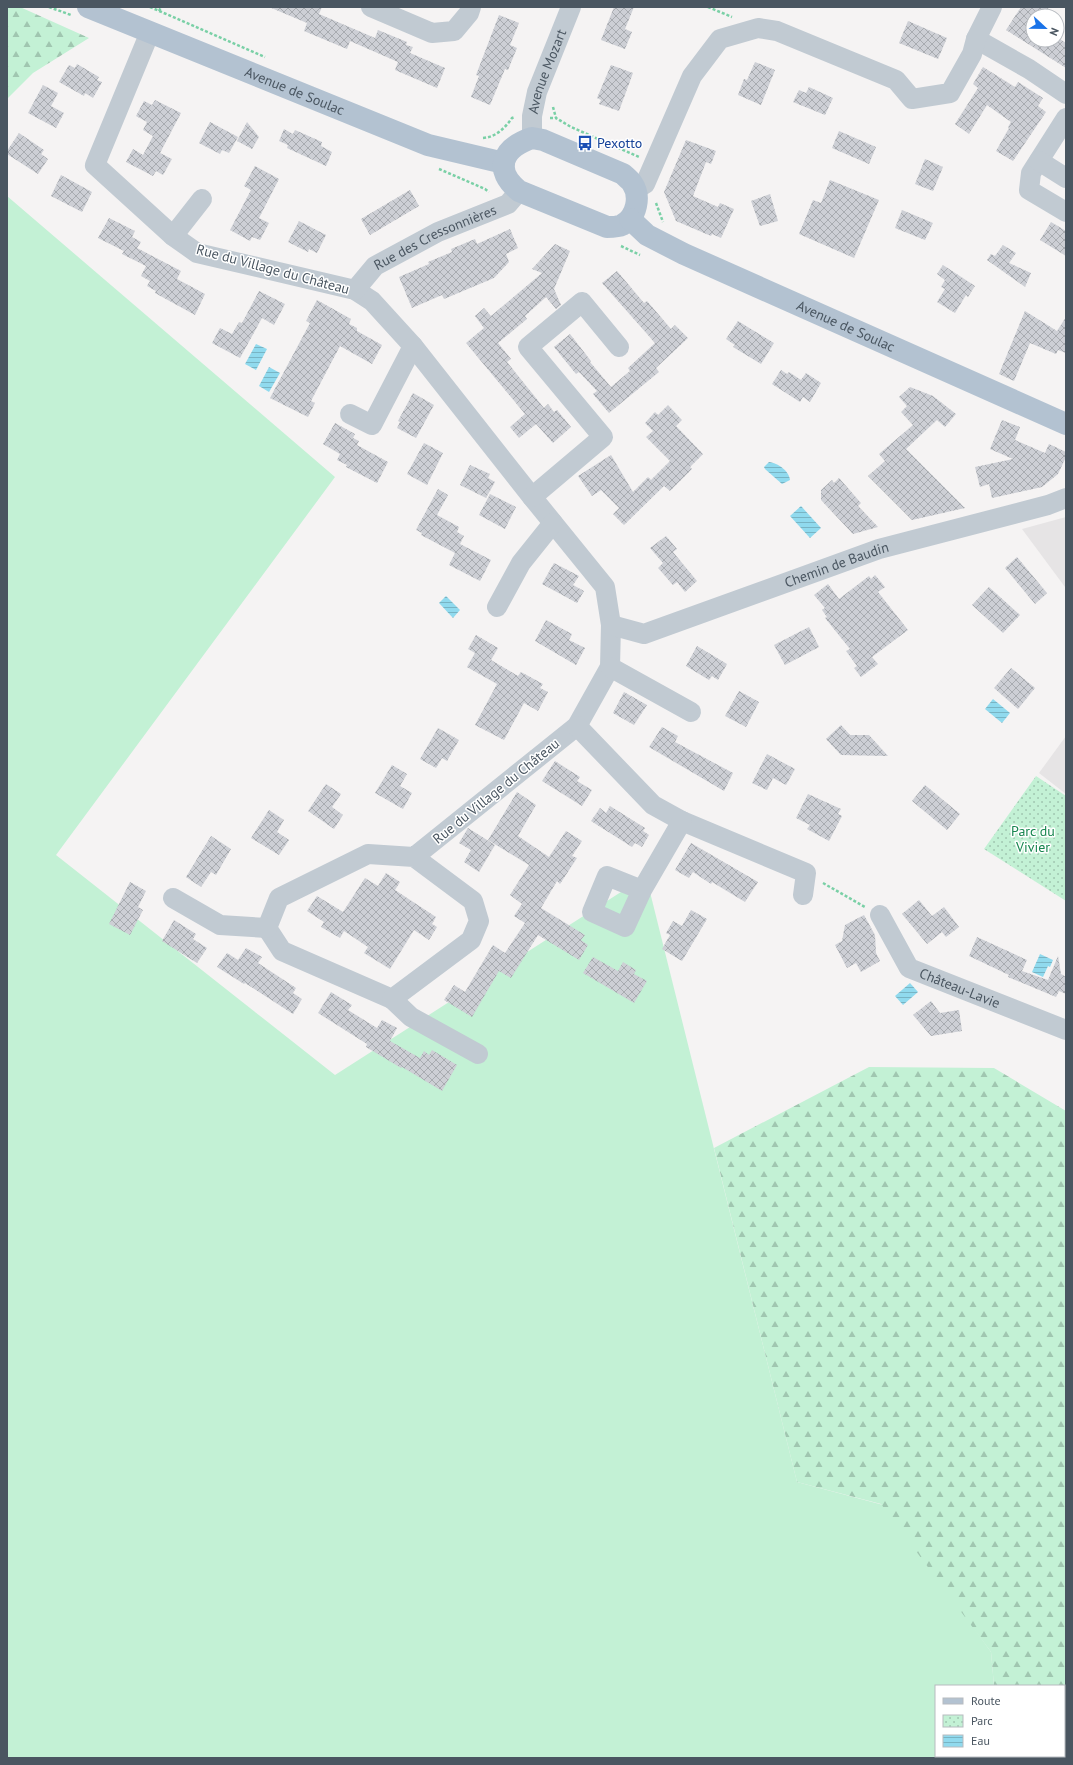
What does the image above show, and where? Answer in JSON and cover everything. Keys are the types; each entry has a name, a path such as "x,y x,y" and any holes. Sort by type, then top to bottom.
{"main road":[{"name":"Avenue de Soulac","path":"88,7 428,145 504,163"},
{"path":"532,138 543,140 623,174 632,182 637,198 636,208 630,219 622,225 607,227 520,191 510,184 504,174 504,163 510,149 521,141 532,138"},
{"name":"Avenue de Soulac","path":"630,219 647,235 684,254 1066,424"}],"street":[{"path":"371,7 432,33 454,31 469,13 471,7"},
{"name":"Avenue Mozart","path":"532,138 532,116 540,83 571,7"},
{"path":"635,190 644,184 692,76 720,39 758,28 777,31 896,80 912,99 950,93 972,54 976,39 992,7"},
{"name":"Rue du Village du Château","path":"150,32 94,166 173,236 197,253 355,290 372,301 413,346 605,587 611,625 610,667 577,726 414,857"},
{"path":"976,39 1029,69 1066,94"},
{"path":"1066,118 1031,173 1029,190 1066,212"},
{"path":"1039,161 1066,178"},
{"name":"Rue des Cressonnières","path":"355,290 375,266 438,232 508,204 520,191"},
{"path":"173,236 202,199"},
{"path":"532,497 603,438 528,347 582,302 619,347"},
{"path":"350,414 372,425 413,346"},
{"name":"Chemin de Baudin","path":"611,625 644,634 879,549 1048,505 1066,498"},
{"path":"497,607 521,563 553,523"},
{"path":"610,667 691,712"},
{"path":"577,726 653,805 682,822 806,873 803,895"},
{"path":"642,890 682,822"},
{"path":"267,928 279,898 368,854 414,857 473,901 478,921 471,940 392,999"},
{"path":"173,898 220,925 267,928"},
{"name":"Château-Lavie","path":"880,916 909,968 1066,1030"},
{"path":"267,928 282,951 392,999 411,1017 478,1054"}],"path":[{"path":"159,11 161,7"},
{"path":"540,83 552,103 556,118 571,127 638,157 643,157 652,149 662,145"},
{"path":"806,873 880,916"}],"shaded area":[{"path":"1066,517 1066,586 1065,587 1022,529"},
{"path":"1066,736 1066,794 1039,773"}],"green space":[{"path":"7,7 20,7 89,38 33,73 7,99"},
{"path":"7,196 335,477 56,855 335,1075 646,876 797,1482 887,1506 991,1652 994,1685 935,1685 935,1757 1065,1757 1065,1742 1066,1758 7,1758"},
{"name":"Parc du Vivier","path":"1036,776 1066,796 1066,901 984,849"},
{"path":"869,1067 994,1068 1066,1111 1066,1743 1065,1685 994,1685 991,1652 881,1504 797,1482 714,1148"}],"water":[{"path":"256,344 267,349 256,370 245,364"},
{"path":"269,367 280,373 269,392 259,386"},
{"path":"769,462 782,468 788,474 790,480 782,484 765,469 764,467"},
{"path":"801,506 821,528 810,538 790,516"},
{"path":"446,596 460,610 453,618 439,603"},
{"path":"993,699 1010,713 1002,723 985,709"},
{"path":"1040,954 1053,960 1050,967 1048,966 1043,977 1032,972"},
{"path":"910,983 918,992 903,1005 895,996"}],"building":[{"path":"269,7 322,7 319,14 375,38 378,30 407,42 406,45 413,47 410,53 445,68 437,88 395,70 398,62 350,41 347,49 304,31 307,23"},
{"path":"614,7 634,7 625,29 632,32 625,49 601,40"},
{"path":"1021,7 1049,7 1025,8 1025,42 1006,30"},
{"path":"499,15 519,23 510,45 517,48 508,70 505,69 490,105 471,97 479,76 476,75"},
{"path":"908,21 947,38 938,59 899,43"},
{"path":"1065,42 1066,68 1034,48 1065,48"},
{"path":"755,62 775,70 761,105 738,95 744,79 747,80"},
{"path":"77,64 99,77 97,80 102,82 93,98 85,93 84,96 59,82 69,65 75,68"},
{"path":"611,65 633,73 619,111 599,104 601,100 597,98"},
{"path":"983,67 1015,87 1018,82 1043,98 1038,106 1046,112 1013,161 996,151 1011,122 987,105 969,134 955,124 978,88 973,84"},
{"path":"43,85 58,93 51,106 64,113 56,128 28,113"},
{"path":"809,87 833,98 825,115 793,102 799,90 806,93"},
{"path":"155,100 181,113 160,153 172,159 163,175 156,171 153,176 126,162 133,149 143,155 153,136 143,130 147,122 136,116 144,101 152,105"},
{"path":"210,122 238,137 229,153 222,150 220,154 199,143"},
{"path":"247,122 259,137 252,149 237,141"},
{"path":"284,129 293,134 295,130 322,142 321,146 332,152 326,166 287,148 288,145 279,141"},
{"path":"839,131 876,147 869,164 832,148"},
{"path":"19,133 44,150 41,154 48,159 38,174 7,154 7,151"},
{"path":"686,140 716,151 711,164 706,162 693,196 718,207 720,203 734,209 721,238 712,234 711,236 676,221 664,192"},
{"path":"925,159 943,167 933,191 915,184"},
{"path":"255,166 279,179 259,218 269,223 260,240 252,237 250,241 230,230 251,190 244,186"},
{"path":"61,175 92,192 82,212 51,196"},
{"path":"830,180 879,200 854,258 799,234 813,200 821,203"},
{"path":"410,190 419,206 370,235 361,219"},
{"path":"770,194 778,221 760,226 751,201"},
{"path":"902,210 933,223 925,240 895,228"},
{"path":"109,218 135,231 132,237 141,242 137,248 181,271 177,279 205,294 195,315 155,293 156,291 147,286 150,281 141,276 146,266 122,254 124,251 98,238"},
{"path":"299,221 326,235 317,253 309,249 308,252 288,242"},
{"path":"1051,222 1066,231 1066,256 1040,240"},
{"path":"510,229 518,248 506,254 509,262 494,278 444,299 442,295 412,308 399,277 452,252 451,249 475,239 477,244"},
{"path":"555,244 570,251 554,289 561,305 556,309 546,297 525,316 527,319 498,343 511,359 507,362 544,408 548,404 554,412 557,410 571,427 553,443 536,424 519,438 510,427 525,414 466,343 484,328 475,316 484,308 491,316 542,273 532,269"},
{"path":"1003,245 1016,253 1009,263 1031,273 1025,287 987,260 991,254 995,256"},
{"path":"943,265 975,286 968,297 966,295 955,313 937,302 945,289 941,287 945,280 937,274"},
{"path":"617,271 644,303 647,301 671,329 675,325 688,338 656,368 659,372 609,413 593,394 597,391 579,372 576,374 554,347 570,334 591,361 590,362 611,387 630,371 628,368 655,343 602,283"},
{"path":"259,291 285,304 274,325 262,318 240,358 212,343 220,328 232,334 239,322 242,323"},
{"path":"317,300 351,319 349,324 357,328 357,331 382,345 372,364 340,346 311,401 315,403 308,417 270,398 310,323 306,321"},
{"path":"1025,311 1057,331 1066,317 1066,353 1058,350 1056,354 1030,343 1014,381 999,374"},
{"path":"738,321 774,343 761,364 733,347 735,345 726,339"},
{"path":"781,370 787,374 789,372 801,380 806,373 821,383 810,402 803,397 800,402 772,384"},
{"path":"910,387 933,396 956,414 945,427 937,420 906,449 965,508 912,520 868,476 885,461 879,454 913,425 901,412 907,406 899,397"},
{"path":"413,393 434,405 416,438 397,428 400,422 398,421"},
{"path":"668,405 682,420 676,426 703,454 690,467 692,469 670,491 664,486 624,525 613,514 619,508 601,490 592,496 578,476 611,455 633,492 648,477 651,480 670,461 646,437 653,431 645,423 655,412 658,415"},
{"path":"1002,420 1020,427 1015,440 1045,453 1049,444 1066,452 1066,457 1058,474 1042,487 992,498 989,484 980,487 975,467 1013,459 990,449"},
{"path":"335,423 355,434 353,438 359,441 357,445 388,462 377,483 346,467 347,465 337,460 340,454 323,444"},
{"path":"424,443 443,453 427,485 407,474"},
{"path":"470,465 490,474 488,478 495,482 486,498 460,485"},
{"path":"839,478 861,503 858,506 878,527 853,534 821,500 821,490 832,480 834,483"},
{"path":"438,489 448,495 437,515 459,527 457,532 464,536 460,544 491,560 480,581 449,565 455,553 421,535 422,533 416,530"},
{"path":"490,494 516,507 505,529 479,515"},
{"path":"666,536 677,549 673,552 697,581 685,592 677,582 673,585 658,568 663,563 650,548"},
{"path":"1017,557 1047,593 1035,604 1005,568"},
{"path":"554,563 579,576 573,585 584,591 577,603 542,584"},
{"path":"875,575 885,587 878,592 908,630 872,657 878,664 861,677 854,668 857,666 846,651 850,649 825,618 827,617 822,610 825,608 814,595 828,584 839,599 869,576 871,579"},
{"path":"989,587 1020,615 1003,633 972,605"},
{"path":"546,620 572,634 569,640 585,648 576,665 535,641"},
{"path":"809,627 819,647 785,665 774,645"},
{"path":"476,635 498,648 491,660 518,676 521,672 543,684 540,688 548,692 538,711 524,703 504,740 475,725 497,684 467,667 475,653 468,649"},
{"path":"697,646 727,664 718,680 712,676 709,680 686,666"},
{"path":"1011,668 1035,688 1018,709 994,688"},
{"path":"739,691 759,702 746,727 725,716"},
{"path":"624,692 647,705 634,725 613,713"},
{"path":"841,725 850,735 869,735 888,756 841,755 826,739"},
{"path":"662,727 678,736 675,742 733,773 724,791 649,747"},
{"path":"438,728 459,740 447,761 442,758 436,768 420,759"},
{"path":"767,754 795,769 786,785 773,778 767,790 752,783"},
{"path":"555,761 580,777 577,781 592,790 582,806 542,781"},
{"path":"392,765 407,774 400,786 412,793 403,809 375,793"},
{"path":"326,784 341,794 332,807 343,815 334,829 308,811"},
{"path":"925,785 960,814 947,830 912,801"},
{"path":"517,792 536,805 518,836 549,857 566,831 582,841 572,856 577,858 560,884 557,881 541,908 585,935 581,940 588,945 579,960 538,935 511,978 499,971 472,1017 444,1000 454,985 465,992 493,945 505,953 525,923 514,916 522,904 510,895 529,865 488,840"},
{"path":"808,794 841,809 838,814 842,816 829,841 807,829 810,825 796,818"},
{"path":"610,806 645,828 643,831 649,835 642,847 635,843 632,847 591,821 600,808 606,813"},
{"path":"269,810 284,820 277,832 289,840 279,855 251,838"},
{"path":"468,828 495,845 479,872 464,862 471,850 459,843"},
{"path":"211,836 231,849 216,875 211,872 201,887 186,877"},
{"path":"691,843 758,882 745,902 712,882 711,884 693,872 689,878 675,870"},
{"path":"386,873 400,882 395,890 436,917 432,924 437,927 429,940 414,930 390,969 364,953 368,947 344,931 340,938 321,927 324,922 307,911 317,896 343,912 365,878 378,886"},
{"path":"130,882 146,891 138,907 143,910 130,935 109,924"},
{"path":"919,900 932,916 944,907 959,927 946,937 942,932 927,944 902,914"},
{"path":"691,910 707,919 682,961 662,949 670,935 666,933 673,921 682,926"},
{"path":"864,915 875,935 876,953 880,961 861,972 856,963 847,968 835,945 842,941 845,925"},
{"path":"174,920 196,934 193,939 207,948 197,963 162,941"},
{"path":"977,937 1027,960 1022,971 1048,980 1058,956 1061,974 1066,977 1066,994 1059,991 1056,997 1008,977 1009,975 969,956"},
{"path":"246,948 262,957 258,963 296,988 293,993 302,999 293,1014 217,967 227,953 238,960"},
{"path":"593,957 618,971 623,962 636,970 634,974 647,981 634,1003 583,973"},
{"path":"331,992 352,1005 348,1010 377,1028 382,1020 397,1028 390,1041 420,1058 424,1051 429,1055 432,1050 457,1065 442,1091 366,1047 367,1044 318,1013"},
{"path":"931,1001 940,1013 959,1010 962,1031 931,1036 913,1015"}],"place":[{"name":"Pexotto","path":"585,143"}]}
